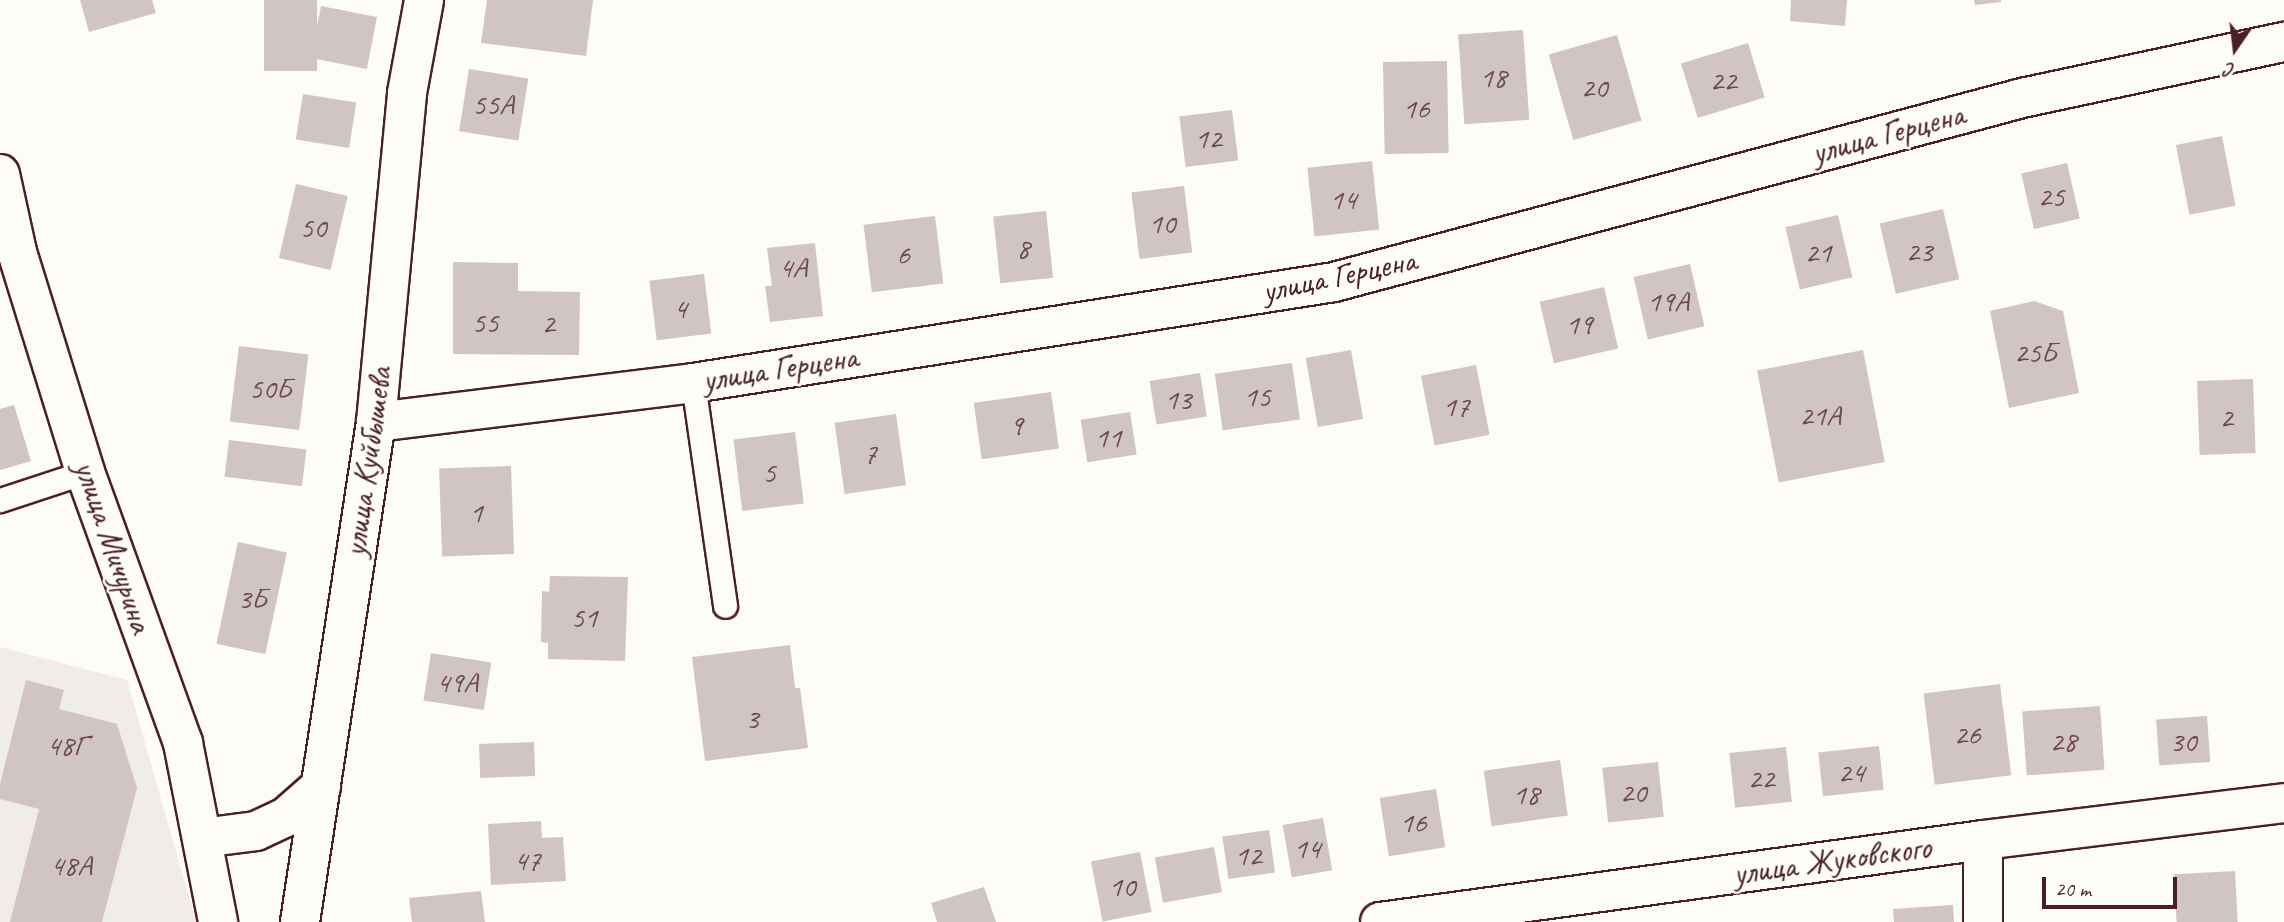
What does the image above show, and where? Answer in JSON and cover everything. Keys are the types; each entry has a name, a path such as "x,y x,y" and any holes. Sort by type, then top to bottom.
{"street":[{"name":"улица Куйбышева","path":"300,922 376,422 407,93 424,0"},
{"name":"улица Герцена","path":"376,422 693,383 1334,282 2022,98 2284,41"},
{"name":"улица Мичурина","path":"0,174 8,255 183,743 218,922"},
{"path":"202,838 256,831 286,817 321,786"},
{"name":"улица Жуковского","path":"1380,922 1983,840 2284,803"},
{"path":"1983,840 1983,922"}],"lane":[{"path":"693,383 725,606"},
{"path":"0,500 85,472"}],"shaded area":[{"path":"0,647 127,680 196,922 0,922"}],"building":[{"path":"80,0 152,0 156,13 89,32"},
{"path":"264,0 317,0 317,71 264,71"},
{"path":"487,0 593,0 586,56 481,43"},
{"path":"1791,0 1847,0 1845,26 1790,21"},
{"path":"1974,0 2001,0 2001,2 1975,5"},
{"path":"321,6 377,17 367,69 311,58"},
{"path":"1523,30 1529,120 1464,124 1458,35"},
{"path":"1617,35 1642,121 1573,140 1549,55"},
{"path":"1748,43 1765,98 1698,118 1681,63"},
{"path":"1447,61 1449,153 1385,154 1383,62"},
{"path":"469,69 528,78 518,141 459,131"},
{"path":"303,94 356,102 349,148 296,139"},
{"path":"1232,110 1238,161 1186,167 1179,116"},
{"path":"2222,136 2236,206 2189,215 2176,145"},
{"path":"1372,161 1379,230 1315,236 1307,168"},
{"path":"2067,163 2080,219 2034,229 2021,174"},
{"path":"296,184 348,196 331,270 279,258"},
{"path":"1184,186 1192,253 1140,259 1131,192"},
{"path":"1943,209 1959,279 1896,294 1880,224"},
{"path":"1046,211 1053,278 1000,283 993,217"},
{"path":"1838,215 1852,277 1800,290 1785,227"},
{"path":"935,216 943,283 872,292 864,225"},
{"path":"815,243 823,316 770,322 765,286 772,286 767,248"},
{"path":"453,262 518,263 518,291 580,292 579,355 453,354"},
{"path":"1690,264 1704,326 1648,339 1633,277"},
{"path":"704,274 711,334 657,340 649,281"},
{"path":"1604,287 1618,348 1554,363 1540,302"},
{"path":"2034,301 2063,311 2079,393 2009,408 1990,311"},
{"path":"239,346 308,355 299,430 230,421"},
{"path":"1351,350 1363,419 1318,427 1306,358"},
{"path":"1863,350 1885,462 1779,483 1757,371"},
{"path":"1292,363 1300,419 1223,430 1215,374"},
{"path":"1476,365 1490,435 1435,445 1421,376"},
{"path":"1200,373 1207,416 1157,424 1150,381"},
{"path":"2253,379 2256,453 2200,455 2197,381"},
{"path":"1051,392 1059,448 982,459 974,403"},
{"path":"14,405 31,461 0,470 0,409"},
{"path":"1130,412 1137,454 1087,462 1081,420"},
{"path":"896,414 906,485 845,494 835,423"},
{"path":"795,432 804,503 742,511 733,440"},
{"path":"229,440 306,450 302,486 224,477"},
{"path":"511,466 514,554 442,556 439,469"},
{"path":"238,542 287,552 265,654 216,644"},
{"path":"550,576 628,577 625,661 548,659 548,643 541,642 542,591 549,592"},
{"path":"790,645 795,688 800,688 808,748 705,761 692,657"},
{"path":"431,653 491,663 484,710 423,700"},
{"path":"26,680 64,690 59,709 117,724 137,788 102,922 10,922 39,809 0,799 0,784"},
{"path":"2000,684 2011,775 1935,785 1924,693"},
{"path":"2100,706 2104,770 2027,775 2022,711"},
{"path":"2207,716 2210,762 2159,765 2156,720"},
{"path":"534,742 535,776 480,778 479,744"},
{"path":"1879,746 1884,790 1823,796 1818,752"},
{"path":"1786,747 1792,802 1735,808 1729,753"},
{"path":"1560,760 1568,815 1492,826 1484,771"},
{"path":"1658,762 1664,817 1608,823 1602,768"},
{"path":"1436,789 1445,847 1389,856 1380,798"},
{"path":"1323,818 1332,870 1292,877 1283,825"},
{"path":"541,821 542,838 563,837 566,881 491,885 488,824"},
{"path":"1269,830 1275,873 1228,879 1222,837"},
{"path":"1214,847 1222,892 1163,903 1155,857"},
{"path":"1140,852 1152,912 1103,921 1091,862"},
{"path":"2235,871 2238,922 2177,922 2174,874"},
{"path":"984,887 996,922 937,922 931,903"},
{"path":"481,891 485,922 412,922 409,898"},
{"path":"1953,905 1954,922 1894,922 1893,909"}]}
